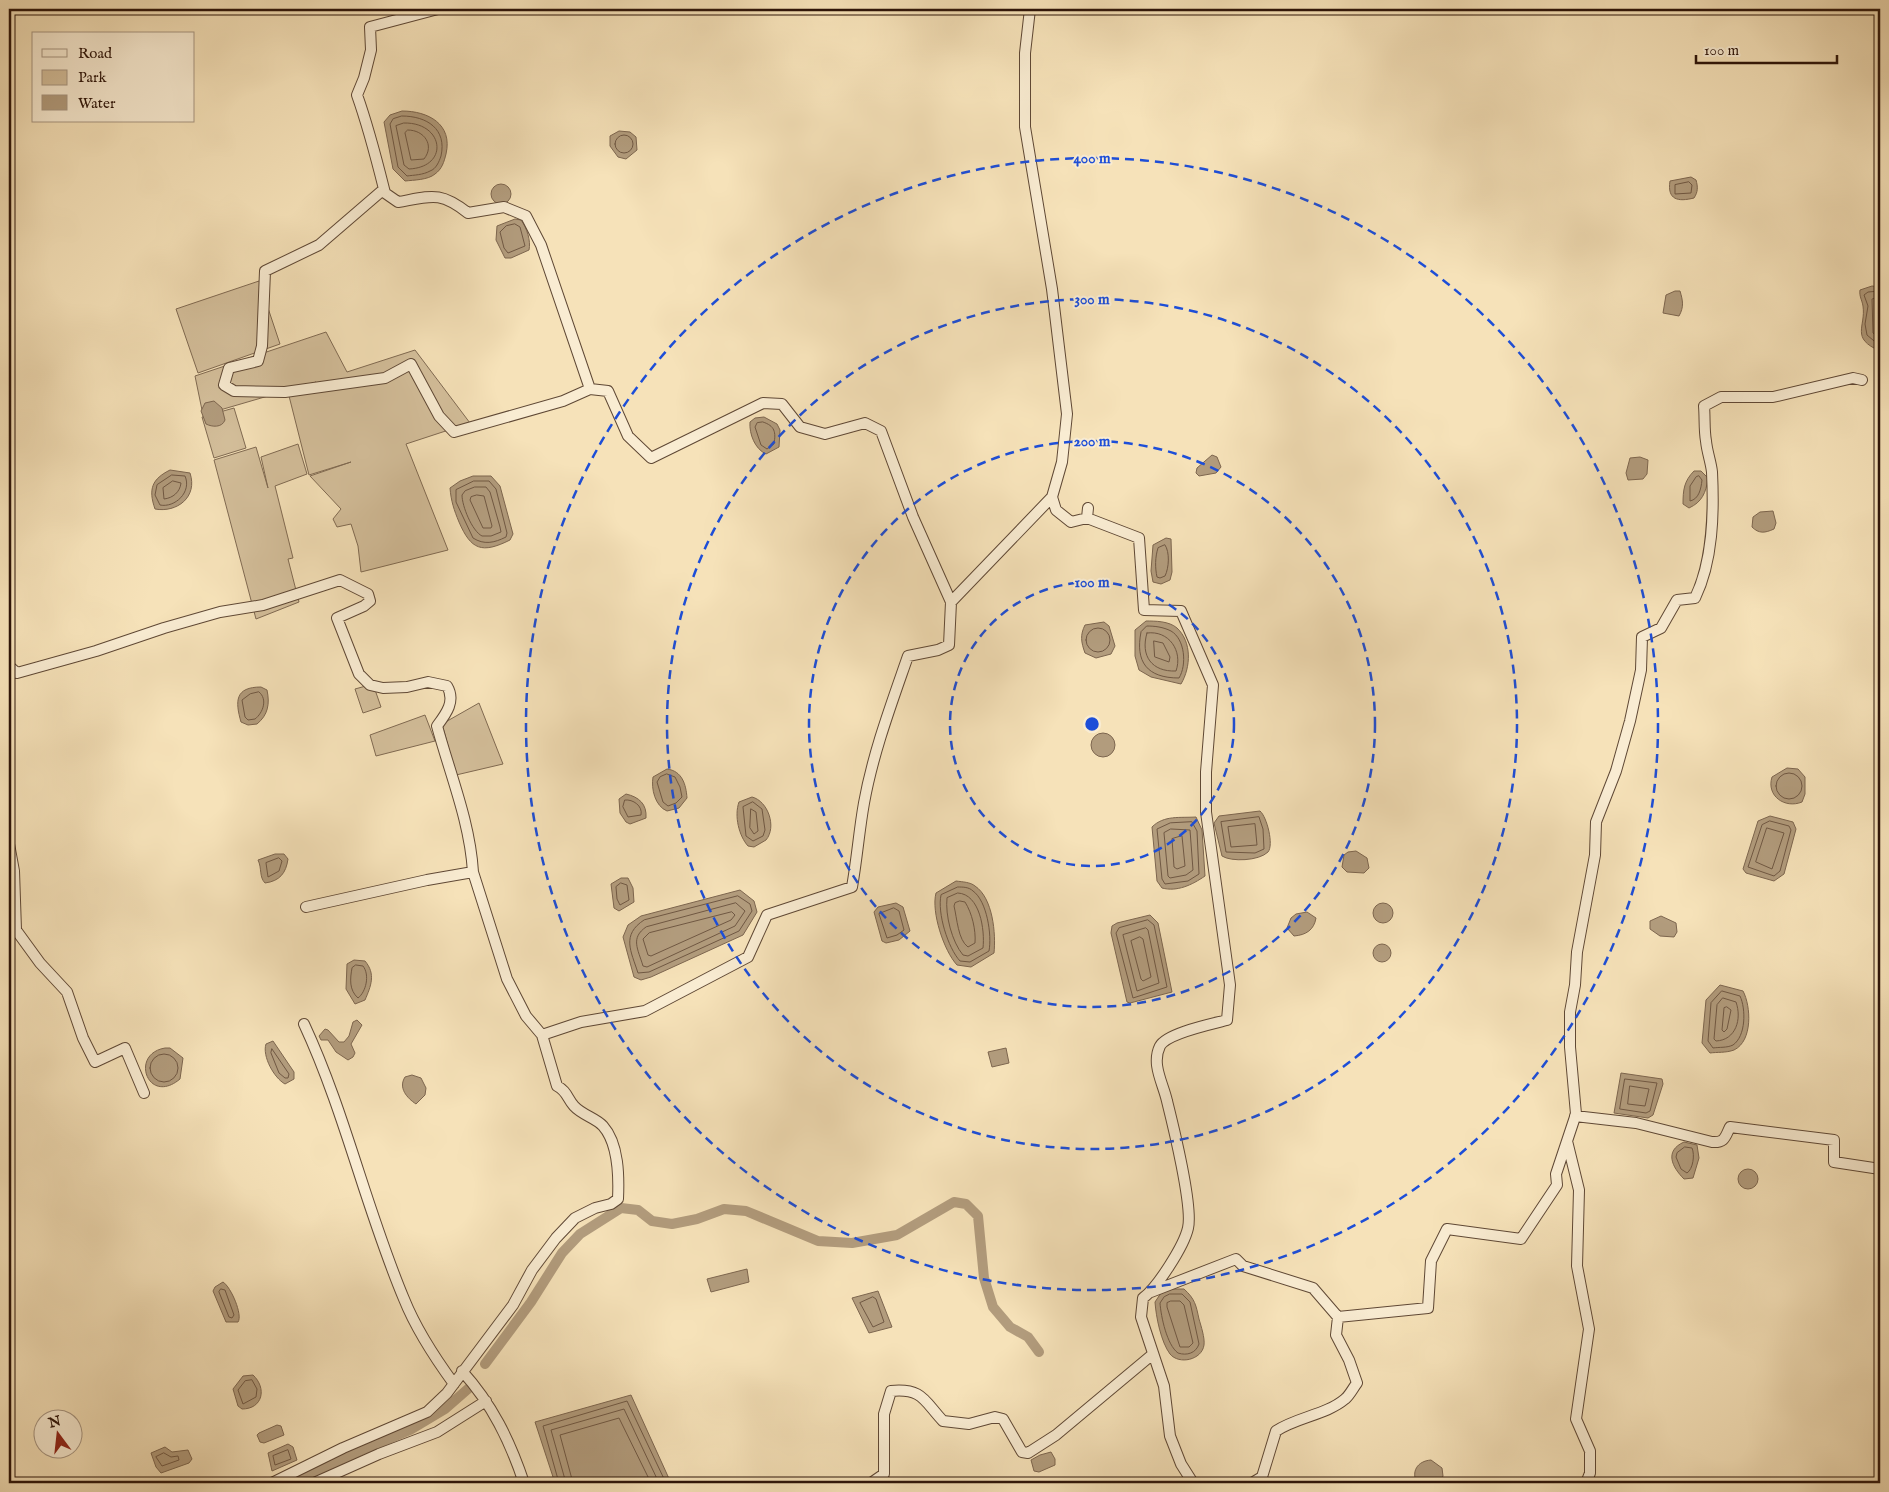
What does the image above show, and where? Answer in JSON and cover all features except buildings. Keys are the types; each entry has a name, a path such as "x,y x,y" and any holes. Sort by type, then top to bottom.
{"street":[{"path":"438,9 370,27 368,37 371,50 364,78 357,95 368,125 385,194 398,202 441,196 453,201 468,213 504,207 526,216 541,245 590,389"},
{"path":"951,602 1052,497 1062,462 1067,414 1052,289 1025,127 1025,52 1030,9"},
{"path":"384,189 319,245 265,271 262,346 258,361 229,368 224,385 234,391 285,392 385,378 411,364 439,416 454,432 563,401 590,389 608,391 628,436 650,458 763,403 782,404 800,427 825,434 865,423 881,430 913,516 951,602 949,645 908,656 877,747 864,804 852,887 767,915 748,957 645,1011 581,1022 542,1035"},
{"path":"1338,1317 1428,1308 1431,1261 1448,1229 1521,1239 1557,1185 1556,1174 1575,1116 1570,1047 1570,1012 1575,985 1577,952 1595,854 1596,822 1616,771 1630,721 1641,670 1642,637 1661,628 1677,600 1695,598 1701,585 1707,561 1713,506 1712,470 1706,440 1704,406 1721,396 1773,397 1853,378 1862,380"},
{"path":"1052,497 1056,510 1071,522 1087,513 1139,538 1144,610 1181,612 1213,685 1206,772 1206,812 1230,985 1227,1020 1172,1036 1161,1044 1158,1054 1156,1063 1167,1100 1180,1165 1187,1203 1188,1228 1170,1265 1150,1292 1143,1298 1141,1318 1164,1386 1170,1436 1181,1464 1193,1483"},
{"path":"9,666 17,673 40,668 164,628 220,612 262,605 340,580 368,594 370,601 364,606 337,618 359,674 370,685 383,688 407,687 428,682 447,686 450,691 451,703 437,726 458,796 472,858 473,872 507,979 526,1016 542,1035 557,1086 566,1091 574,1106 604,1126 611,1141 616,1158 618,1199 611,1204 595,1208 575,1218 556,1238 532,1270 513,1305 447,1394 427,1412 343,1448 272,1483"},
{"path":"9,844 14,871 16,930 40,963 67,992 83,1038 95,1062 125,1048 144,1092"},
{"path":"306,908 428,880 473,872"},
{"path":"304,1024 326,1079 404,1300 437,1360 454,1384"},
{"path":"1575,1116 1636,1122 1712,1142 1720,1142 1725,1139 1730,1127 1834,1140 1834,1162 1880,1169"},
{"path":"1567,1139 1578,1190 1577,1266 1589,1329 1576,1419 1590,1452 1590,1474 1586,1483"},
{"path":"1150,1292 1236,1260 1243,1266 1313,1288 1338,1317 1336,1335 1349,1360 1357,1383 1346,1398 1330,1408 1276,1431 1262,1477 1252,1483"},
{"path":"871,1483 884,1474 884,1414 891,1392 906,1390 919,1394 943,1421 969,1424 995,1417 1003,1419 1022,1452 1028,1453 1056,1435 1153,1354"},
{"path":"462,1372 486,1401 500,1422 524,1483"},
{"path":"314,1483 379,1454 437,1432 486,1401"}],"green space":[{"path":"259,281 280,344 198,373 176,309"},
{"path":"326,332 347,372 415,350 470,423 406,444 448,550 361,572 358,546 351,524 337,527 333,519 341,509 310,476 351,462 309,475 288,392 316,382 203,415 195,376"},
{"path":"234,408 246,448 214,458 202,417"},
{"path":"298,444 307,474 275,486 293,558 288,559 299,602 256,619 214,460 256,447 268,488 261,457"},
{"path":"373,684 381,707 363,713 355,689"},
{"path":"479,703 503,764 456,775 442,724"},
{"path":"425,715 435,741 376,756 370,735"}],"water":[{"path":"402,111 429,117 442,127 446,135 446,154 443,163 441,168 432,176 405,181 393,169 384,122 390,115"},
{"path":"619,131 630,132 636,137 637,150 626,159 618,157 610,146 610,136"},
{"path":"1691,177 1696,180 1697,185 1697,192 1694,198 1683,200 1672,196 1670,181"},
{"path":"497,184 505,184 511,190 511,198 505,204 497,204 491,198 491,190"},
{"path":"515,219 521,220 525,227 529,239 529,250 511,258 505,258 496,240 497,226"},
{"path":"1872,286 1880,287 1880,351 1865,341 1861,332 1863,306 1860,290"},
{"path":"1680,291 1682,301 1682,310 1679,316 1663,313 1666,295"},
{"path":"214,401 222,408 225,420 222,424 211,426 206,424 201,411 205,403"},
{"path":"764,417 777,424 780,430 779,447 766,454 756,445 750,427 750,422 755,418"},
{"path":"1212,455 1217,457 1221,467 1216,473 1199,476 1196,473 1197,468"},
{"path":"1640,457 1648,460 1647,474 1643,479 1628,480 1626,473 1630,458"},
{"path":"170,470 190,473 191,489 184,502 178,506 163,510 155,509 152,496 153,485 159,477"},
{"path":"1694,471 1701,471 1708,478 1703,496 1689,508 1683,504 1684,490 1688,478"},
{"path":"473,476 491,476 500,486 513,534 510,540 492,547 478,547 468,539 463,531 454,509 450,488 460,481"},
{"path":"1773,511 1776,523 1774,529 1762,532 1752,527 1753,517 1760,512"},
{"path":"1166,538 1171,539 1172,572 1170,580 1161,584 1153,582 1151,571 1153,545"},
{"path":"1146,621 1170,624 1182,634 1187,647 1188,663 1181,684 1151,677 1139,670 1135,656 1135,630"},
{"path":"1104,622 1109,626 1115,646 1111,654 1096,658 1085,653 1082,632 1085,625"},
{"path":"261,687 267,690 268,695 268,705 264,717 257,724 248,725 241,722 238,708 239,697 246,690"},
{"path":"1103,733 1108,734 1114,740 1114,750 1108,756 1103,757 1098,756 1092,750 1091,745 1092,740 1098,734"},
{"path":"1787,768 1798,769 1805,777 1805,794 1802,802 1789,804 1774,795 1771,784 1772,777"},
{"path":"667,769 680,775 686,788 687,798 679,808 667,811 659,805 653,792 653,777"},
{"path":"626,794 635,797 644,805 646,818 630,824 626,822 620,813 619,799"},
{"path":"752,797 758,799 766,809 771,822 771,828 766,840 754,847 748,846 742,837 738,826 737,813 739,802"},
{"path":"1260,811 1263,814 1269,831 1270,848 1268,852 1264,855 1245,860 1222,856 1214,823 1219,816"},
{"path":"1770,816 1793,822 1796,829 1784,874 1774,881 1746,873 1743,869 1758,821"},
{"path":"1196,817 1202,830 1205,876 1184,887 1162,888 1157,881 1152,827 1167,819"},
{"path":"1356,851 1367,858 1369,868 1364,873 1347,872 1342,867 1344,855 1348,852"},
{"path":"275,854 284,854 288,859 286,868 278,878 265,883 258,860"},
{"path":"621,878 628,878 633,888 634,902 619,911 614,908 611,884"},
{"path":"956,881 971,884 981,892 989,907 994,927 994,953 971,967 957,965 952,959 943,941 935,910 936,893"},
{"path":"740,890 754,901 757,912 743,935 651,977 641,980 634,977 623,937 628,925 641,916"},
{"path":"896,903 903,907 910,931 899,940 886,943 882,941 874,912 878,907"},
{"path":"1383,903 1390,906 1393,913 1390,920 1383,923 1376,920 1373,913 1376,906"},
{"path":"1307,912 1316,918 1313,926 1306,933 1294,936 1287,928 1291,918 1296,914"},
{"path":"1150,915 1158,923 1172,992 1130,1003 1127,1002 1111,933 1112,926"},
{"path":"1661,916 1676,923 1677,932 1674,937 1660,936 1650,929 1650,921"},
{"path":"1382,944 1388,947 1391,953 1388,959 1382,962 1376,959 1373,953 1376,947"},
{"path":"354,960 365,961 371,975 371,985 365,1000 355,1004 346,989 347,964"},
{"path":"1720,985 1743,991 1748,1005 1749,1023 1745,1039 1734,1050 1710,1053 1702,1043 1706,1000"},
{"path":"357,1020 362,1025 351,1044 355,1053 348,1060 336,1052 328,1040 321,1040 319,1036 325,1029 339,1042 344,1042 349,1036 353,1022"},
{"path":"273,1041 294,1072 294,1079 285,1084 277,1077 267,1060 266,1044"},
{"path":"170,1048 183,1058 180,1079 169,1086 159,1086 152,1083 147,1076 145,1068 148,1059 154,1052"},
{"path":"1006,1048 1009,1063 992,1067 988,1052"},
{"path":"1621,1073 1662,1079 1663,1084 1653,1115 1648,1118 1614,1113"},
{"path":"412,1075 421,1078 426,1088 425,1095 416,1104 404,1092 402,1085 405,1077"},
{"path":"1684,1142 1697,1145 1699,1158 1693,1178 1684,1179 1673,1164 1672,1154 1674,1150"},
{"path":"1748,1169 1755,1172 1758,1179 1755,1186 1748,1189 1741,1186 1738,1179 1741,1172"},
{"path":"747,1269 749,1282 711,1292 707,1279"},
{"path":"223,1282 235,1301 239,1314 238,1322 226,1322 213,1291 215,1287"},
{"path":"1168,1289 1184,1289 1191,1296 1196,1306 1204,1345 1199,1354 1190,1359 1179,1359 1170,1354 1162,1336 1155,1302 1161,1293"},
{"path":"878,1291 892,1327 869,1333 852,1298"},
{"path":"253,1375 260,1386 261,1397 255,1406 242,1409 238,1406 233,1389 243,1376"},
{"path":"631,1395 671,1483 555,1483 535,1422"},
{"path":"277,1425 281,1426 284,1435 264,1443 260,1442 257,1435 259,1433"},
{"path":"288,1444 293,1447 297,1460 272,1471 268,1453"},
{"path":"165,1447 172,1452 188,1450 192,1459 189,1463 161,1473 156,1467 151,1453"},
{"path":"1051,1452 1055,1459 1055,1465 1039,1472 1034,1471 1031,1460"},
{"path":"1431,1460 1442,1468 1443,1476 1440,1483 1417,1483 1415,1479 1416,1468 1422,1462"}],"waterway":[{"path":"485,1364 531,1302 562,1253 580,1234 621,1208 638,1210 652,1221 672,1224 697,1219 724,1209 746,1211 818,1241 852,1243 897,1235 954,1202 966,1204 978,1216 984,1278 993,1307 1010,1327 1028,1337 1039,1352"},
{"path":"294,1483 360,1451 410,1430 445,1409 469,1388"}]}
